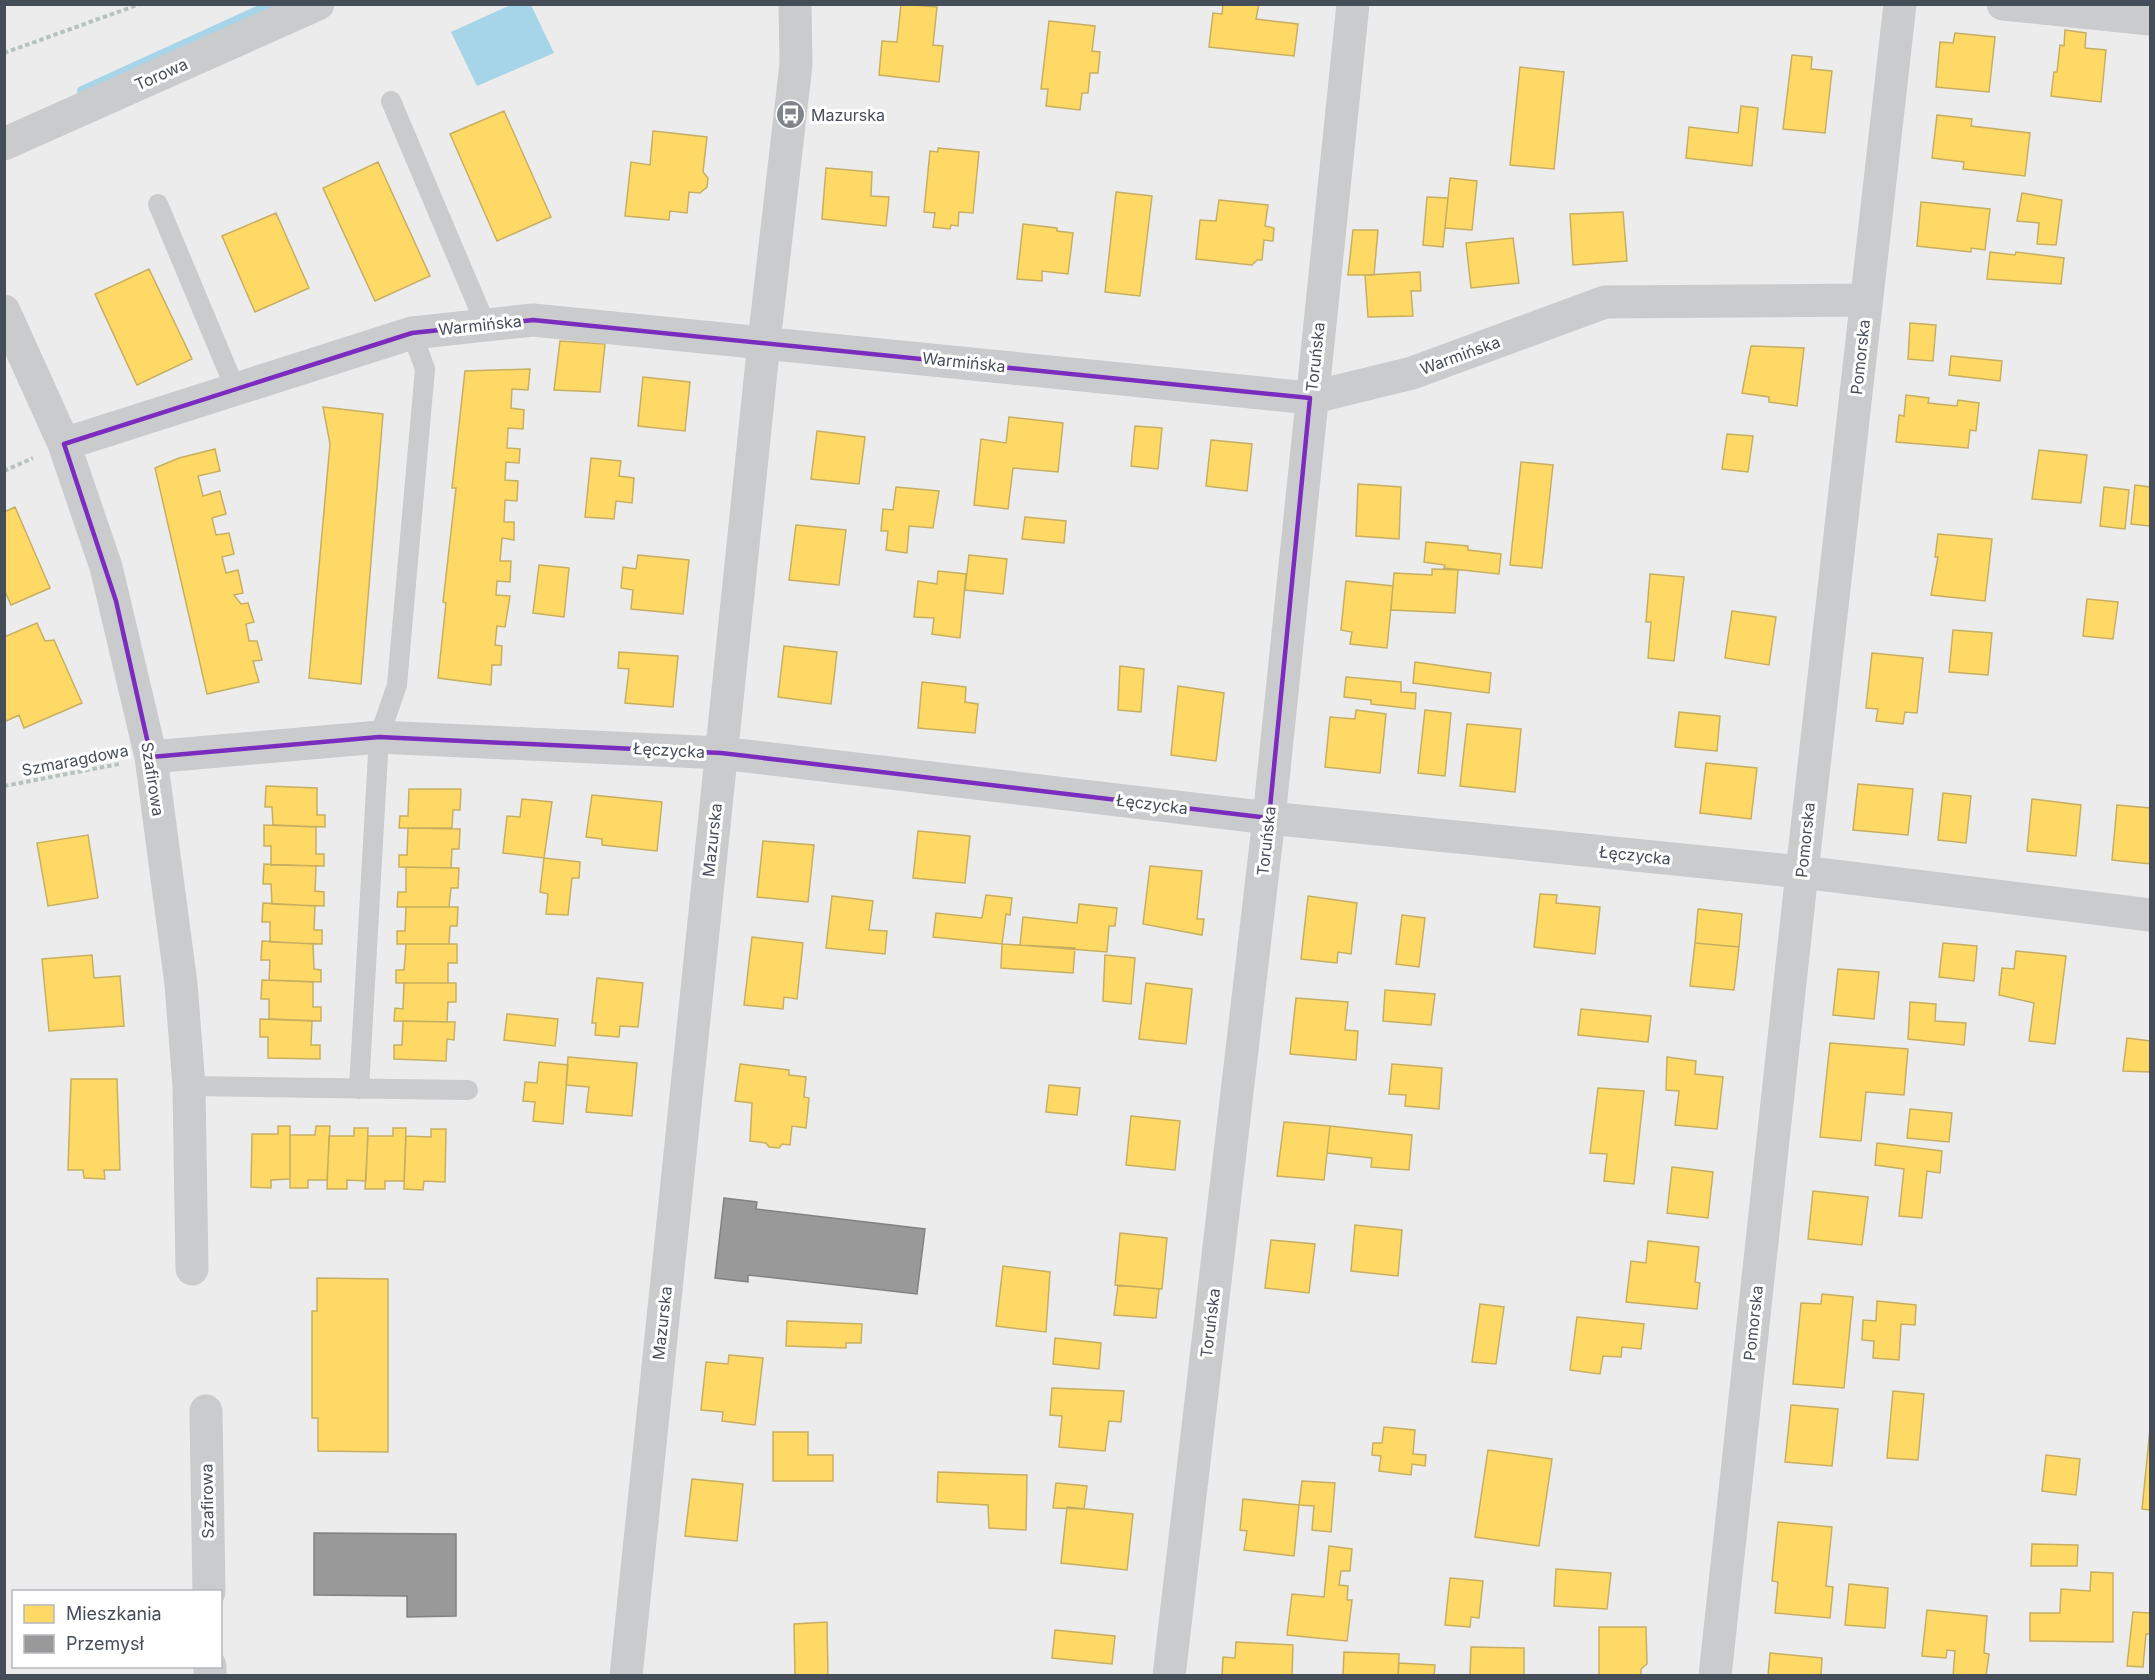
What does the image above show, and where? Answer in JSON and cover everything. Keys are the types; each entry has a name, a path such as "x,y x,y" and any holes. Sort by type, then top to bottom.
{"street":[{"name":"Torowa","path":"4,144 318,4"},
{"name":"Mazurska","path":"626,1676 764,342 796,64 795,4"},
{"name":"Toruńska","path":"1169,1676 1269,818 1310,398 1353,4"},
{"name":"Pomorska","path":"1715,1676 1802,872 1900,4"},
{"path":"2003,4 2151,19"},
{"name":"Warmińska","path":"64,444 412,333 485,323 533,320 1310,398 1412,373 1605,302 1866,300"},
{"name":"Szafirowa","path":"4,311 64,444 116,601 151,757 181,984 189,1086 192,1269"},
{"name":"Łęczycka","path":"151,757 379,737 721,753 1269,818 1802,872 2151,915"},
{"name":"Szafirowa","path":"206,1411 209,1590"}],"lane":[{"path":"391,101 485,323"},
{"path":"158,204 235,388"},
{"path":"359,1089 379,737 397,685 424,381 424,369 412,333"},
{"path":"189,1086 468,1090"}],"path":[{"path":"4,53 140,4"},
{"name":"Szmaragdowa","path":"4,786 151,757"}],"highlighted area":[{"path":"533,320 1310,398 1269,818 721,753 379,737 151,757 116,601 64,444 412,333"}],"water":[{"path":"513,4 531,5 554,53 477,86 451,32"}],"building: Mieszkania":[{"path":"901,4 937,7 933,45 943,46 939,82 879,75 882,41 897,42"},
{"path":"1223,4 1259,4 1256,19 1298,24 1294,56 1209,47 1213,13 1222,14"},
{"path":"1049,21 1095,26 1092,51 1100,52 1098,73 1090,73 1088,93 1082,93 1080,110 1046,106 1048,89 1041,89"},
{"path":"2065,30 2086,33 2085,48 2106,50 2101,102 2051,96 2060,45 2064,46"},
{"path":"1955,33 1995,37 1989,92 1936,87 1940,42 1953,43"},
{"path":"1792,55 1812,57 1811,69 1832,71 1825,133 1783,129"},
{"path":"1520,67 1564,72 1554,169 1510,165"},
{"path":"1741,106 1758,108 1752,166 1686,158 1689,127 1738,133"},
{"path":"504,111 551,217 497,241 450,134"},
{"path":"1937,115 1972,119 1971,126 2030,133 2025,176 1963,169 1964,162 1932,158"},
{"path":"653,131 707,137 703,172 708,178 707,187 700,193 689,192 687,213 670,211 669,220 625,216 631,162 650,165"},
{"path":"938,148 979,152 973,213 959,212 958,226 951,225 950,229 933,227 935,213 924,212 930,151 938,152"},
{"path":"378,162 430,276 375,301 323,188"},
{"path":"826,168 872,172 871,196 889,197 886,226 822,219"},
{"path":"1450,178 1477,181 1472,230 1445,228"},
{"path":"1116,192 1152,196 1140,296 1105,292"},
{"path":"2022,193 2062,200 2056,245 2037,244 2039,223 2017,221"},
{"path":"1427,197 1448,198 1443,247 1423,245"},
{"path":"1219,200 1268,205 1265,226 1274,228 1273,241 1264,240 1262,260 1257,260 1252,265 1196,259 1200,220 1216,221"},
{"path":"1921,202 1990,209 1985,250 1971,248 1971,252 1917,246"},
{"path":"1623,212 1627,261 1573,265 1570,214"},
{"path":"276,213 309,288 255,312 222,236"},
{"path":"1023,224 1057,228 1057,231 1073,233 1068,274 1042,271 1042,281 1017,279"},
{"path":"1353,230 1378,230 1374,275 1348,275"},
{"path":"1513,238 1519,283 1471,288 1466,243"},
{"path":"1990,252 2015,255 2016,252 2064,258 2061,284 1987,279"},
{"path":"149,269 192,359 137,385 95,294"},
{"path":"1420,272 1421,291 1411,291 1413,316 1368,317 1365,275"},
{"path":"1910,323 1936,325 1933,361 1908,359"},
{"path":"560,341 605,344 600,392 554,390"},
{"path":"1751,346 1804,348 1797,406 1769,402 1769,397 1742,393"},
{"path":"1951,356 2002,361 2000,381 1949,375"},
{"path":"530,369 528,390 512,389 511,408 524,410 523,429 508,428 507,448 520,449 519,463 506,462 505,480 518,481 517,501 505,500 504,522 514,522 514,540 502,538 500,561 511,561 510,582 497,581 496,595 510,596 505,627 497,626 495,645 502,646 501,665 492,665 491,685 438,678 446,603 443,602 456,488 452,488 465,371"},
{"path":"643,377 690,382 685,431 638,426"},
{"path":"1906,395 1929,398 1928,403 1957,406 1958,400 1979,403 1976,431 1970,430 1968,448 1896,442 1899,415 1904,416"},
{"path":"323,407 383,414 361,684 309,678 330,444"},
{"path":"1009,417 1063,423 1058,472 1013,468 1008,509 974,505 981,439 1006,443"},
{"path":"1135,426 1162,428 1158,469 1131,466"},
{"path":"817,431 865,437 859,484 811,479"},
{"path":"1727,434 1753,436 1748,472 1722,469"},
{"path":"1211,440 1252,444 1247,491 1206,486"},
{"path":"215,449 220,471 198,476 203,496 220,491 226,514 212,518 216,535 229,533 234,554 222,557 226,573 238,570 243,593 234,595 241,604 248,603 254,622 246,624 249,641 257,641 262,660 253,661 259,682 207,694 155,468 179,458"},
{"path":"2039,450 2087,455 2081,503 2032,499"},
{"path":"591,458 621,461 619,476 634,478 632,503 616,501 614,519 585,517"},
{"path":"1521,462 1553,465 1542,568 1510,565"},
{"path":"1358,484 1401,487 1399,539 1356,536"},
{"path":"2135,485 2150,487 2150,526 2131,524"},
{"path":"896,487 939,491 933,528 909,526 907,553 886,550 888,531 881,531 883,509 893,510"},
{"path":"2104,487 2129,490 2125,529 2100,526"},
{"path":"15,507 50,588 11,605 4,589 4,512"},
{"path":"1025,517 1066,521 1064,543 1022,539"},
{"path":"796,525 846,530 839,585 789,580"},
{"path":"1938,534 1992,539 1985,601 1931,595 1938,557 1935,557"},
{"path":"1426,542 1468,546 1468,550 1501,554 1499,574 1444,568 1445,565 1424,562"},
{"path":"638,555 689,560 683,614 631,609 633,590 621,588 623,567 636,569"},
{"path":"969,555 1007,559 1003,594 965,590"},
{"path":"539,565 569,568 564,617 533,613"},
{"path":"1432,569 1458,570 1455,613 1391,610 1394,573 1432,575"},
{"path":"938,571 966,574 960,638 932,634 934,618 914,617 918,581 937,584"},
{"path":"1650,574 1684,577 1674,661 1648,658 1651,622 1646,622"},
{"path":"1346,581 1393,586 1387,648 1350,644 1352,632 1341,630"},
{"path":"2087,599 2118,602 2113,639 2083,636"},
{"path":"1732,611 1776,617 1769,665 1725,658"},
{"path":"37,623 45,641 54,640 82,703 24,728 19,715 4,722 4,637"},
{"path":"1953,630 1992,633 1988,675 1949,672"},
{"path":"784,646 837,652 831,704 778,697"},
{"path":"619,652 678,656 673,707 625,703 629,669 618,668"},
{"path":"1872,653 1923,658 1917,713 1905,712 1903,724 1876,721 1878,709 1866,708"},
{"path":"1415,662 1491,673 1489,693 1413,683"},
{"path":"1120,666 1144,669 1141,712 1118,710"},
{"path":"1346,677 1401,682 1401,692 1416,693 1415,709 1371,704 1371,700 1344,697"},
{"path":"922,682 966,687 965,702 978,704 975,733 918,728"},
{"path":"1178,686 1224,693 1216,761 1171,755"},
{"path":"1356,710 1386,714 1380,773 1325,767 1330,717 1355,719"},
{"path":"1425,710 1451,713 1445,776 1418,773"},
{"path":"1679,712 1720,716 1717,751 1675,747"},
{"path":"1467,724 1521,729 1515,792 1460,786"},
{"path":"1706,763 1757,768 1751,819 1700,813"},
{"path":"1858,784 1913,789 1908,835 1853,830"},
{"path":"266,786 317,788 317,815 325,815 325,827 273,825 272,807 265,807"},
{"path":"409,789 461,789 460,810 453,810 452,828 399,828 400,816 408,816"},
{"path":"1943,793 1971,796 1966,843 1938,840"},
{"path":"592,795 662,802 657,851 602,845 602,839 586,837"},
{"path":"522,799 552,802 544,858 503,853 507,816 520,817"},
{"path":"2032,799 2081,805 2076,856 2027,851"},
{"path":"2117,805 2150,808 2150,864 2112,860"},
{"path":"264,825 316,827 316,854 324,854 324,866 271,865 271,846 264,846"},
{"path":"408,828 460,829 459,849 452,849 451,868 399,867 399,855 407,855"},
{"path":"918,831 970,836 965,883 913,878"},
{"path":"88,835 98,898 48,906 37,843"},
{"path":"763,841 814,845 808,902 757,897"},
{"path":"544,858 580,862 579,878 572,878 568,915 546,914 548,894 540,892"},
{"path":"264,864 316,866 315,891 324,892 324,906 272,904 271,884 263,884"},
{"path":"1150,866 1202,871 1197,919 1204,919 1202,935 1143,924"},
{"path":"406,867 459,868 458,888 451,888 449,907 397,907 398,892 406,892"},
{"path":"1540,894 1557,895 1556,903 1600,907 1595,954 1534,947"},
{"path":"986,895 1012,898 1010,915 1006,914 1002,944 933,937 936,913 982,918"},
{"path":"832,896 873,901 869,930 887,931 885,954 826,948"},
{"path":"1308,896 1357,903 1351,954 1338,952 1337,963 1301,959"},
{"path":"263,903 315,906 314,930 322,930 322,944 270,942 270,922 262,922"},
{"path":"1079,904 1117,908 1115,926 1109,926 1107,952 1020,945 1023,917 1077,923"},
{"path":"406,907 458,907 457,926 450,926 449,944 397,944 397,931 405,931"},
{"path":"1698,909 1742,914 1739,947 1695,943"},
{"path":"1402,915 1425,918 1419,967 1396,964"},
{"path":"752,937 803,943 797,999 784,997 783,1009 744,1005"},
{"path":"262,941 313,944 314,969 321,970 321,982 269,980 270,960 261,960"},
{"path":"1695,943 1739,947 1734,990 1690,986"},
{"path":"1943,943 1977,946 1974,981 1939,977"},
{"path":"406,944 457,944 457,963 448,963 448,983 396,983 396,970 404,970"},
{"path":"1002,944 1075,948 1073,973 1001,968"},
{"path":"2016,951 2066,956 2055,1044 2029,1041 2034,1003 1999,995 2002,968 2014,969"},
{"path":"92,955 94,978 120,976 124,1026 49,1031 42,959"},
{"path":"1105,955 1135,958 1131,1004 1103,1001"},
{"path":"1838,969 1879,972 1874,1019 1833,1015"},
{"path":"597,978 643,983 638,1027 620,1026 619,1037 595,1035 596,1023 592,1023"},
{"path":"262,980 313,982 313,1007 321,1007 321,1021 269,1019 269,999 261,999"},
{"path":"404,983 456,983 456,1002 448,1002 447,1022 394,1021 395,1008 403,1009"},
{"path":"1146,983 1192,989 1186,1044 1139,1039"},
{"path":"1385,990 1435,994 1431,1025 1383,1021"},
{"path":"1296,998 1348,1002 1345,1030 1358,1031 1356,1060 1290,1054"},
{"path":"1910,1002 1936,1004 1935,1021 1966,1023 1964,1045 1908,1039"},
{"path":"1581,1009 1651,1016 1648,1042 1578,1035"},
{"path":"507,1014 558,1019 555,1046 504,1040"},
{"path":"260,1019 312,1021 311,1045 320,1045 320,1059 268,1058 268,1037 260,1037"},
{"path":"403,1021 455,1022 454,1040 447,1039 446,1061 394,1059 394,1045 402,1045"},
{"path":"2127,1038 2150,1041 2150,1072 2123,1071"},
{"path":"1830,1043 1908,1049 1904,1095 1866,1092 1861,1141 1820,1137"},
{"path":"568,1057 637,1063 632,1116 586,1112 589,1087 566,1085"},
{"path":"1667,1057 1696,1061 1695,1074 1723,1077 1717,1129 1675,1125 1679,1091 1666,1090"},
{"path":"539,1062 568,1065 563,1124 533,1121 535,1102 523,1101 525,1082 537,1083"},
{"path":"740,1064 789,1070 789,1075 806,1077 804,1097 809,1098 806,1128 792,1126 790,1145 782,1144 779,1148 769,1147 766,1143 750,1141 752,1103 735,1101"},
{"path":"1392,1064 1442,1068 1439,1109 1405,1106 1406,1095 1389,1094"},
{"path":"71,1079 117,1079 120,1170 104,1170 105,1179 84,1178 83,1170 68,1170"},
{"path":"1049,1085 1080,1088 1077,1115 1046,1112"},
{"path":"1598,1088 1644,1091 1634,1184 1604,1181 1607,1154 1590,1153"},
{"path":"1910,1109 1952,1113 1949,1142 1907,1138"},
{"path":"1131,1116 1180,1121 1175,1170 1126,1165"},
{"path":"1284,1122 1330,1126 1324,1180 1277,1176"},
{"path":"278,1126 290,1126 290,1179 271,1180 271,1188 251,1187 252,1134 278,1134"},
{"path":"316,1126 330,1126 327,1180 308,1180 308,1188 290,1188 290,1135 315,1135"},
{"path":"1330,1126 1412,1135 1409,1170 1371,1167 1372,1158 1327,1153"},
{"path":"354,1128 368,1128 366,1181 347,1180 347,1189 327,1189 329,1136 354,1136"},
{"path":"393,1128 406,1128 404,1181 385,1181 385,1189 365,1189 368,1136 393,1136"},
{"path":"431,1129 446,1129 445,1182 424,1181 423,1190 404,1189 406,1136 431,1137"},
{"path":"1877,1143 1942,1151 1940,1173 1927,1171 1922,1218 1899,1216 1904,1169 1875,1165"},
{"path":"1672,1167 1713,1172 1708,1218 1667,1213"},
{"path":"1813,1191 1868,1197 1862,1245 1808,1239"},
{"path":"1355,1225 1402,1230 1398,1276 1351,1271"},
{"path":"1120,1233 1167,1238 1162,1289 1115,1285"},
{"path":"1271,1240 1315,1244 1309,1293 1265,1288"},
{"path":"1648,1241 1699,1247 1695,1282 1700,1283 1697,1309 1626,1302 1631,1261 1646,1263"},
{"path":"1003,1266 1050,1272 1046,1332 996,1326"},
{"path":"317,1278 388,1279 388,1452 318,1451 318,1418 312,1418 312,1311 317,1311"},
{"path":"1118,1285 1159,1289 1156,1318 1114,1315"},
{"path":"1822,1294 1853,1297 1844,1388 1793,1384 1801,1303 1821,1304"},
{"path":"1877,1301 1916,1305 1915,1325 1901,1324 1899,1360 1873,1358 1874,1341 1862,1340 1863,1320 1876,1321"},
{"path":"1480,1304 1504,1307 1496,1364 1472,1362"},
{"path":"1577,1317 1644,1324 1641,1349 1622,1347 1621,1357 1603,1356 1600,1374 1570,1370"},
{"path":"787,1321 862,1324 861,1343 846,1343 846,1348 786,1346"},
{"path":"1055,1338 1101,1343 1099,1369 1053,1364"},
{"path":"729,1355 763,1358 755,1425 722,1421 723,1412 701,1410 706,1362 728,1364"},
{"path":"1052,1388 1124,1391 1121,1422 1109,1421 1105,1451 1059,1447 1062,1416 1050,1415"},
{"path":"1893,1391 1924,1394 1918,1460 1887,1458"},
{"path":"1791,1405 1838,1409 1832,1466 1785,1462"},
{"path":"1384,1427 1415,1430 1413,1454 1426,1455 1425,1466 1412,1464 1411,1475 1379,1471 1381,1456 1372,1455 1373,1443 1382,1443"},
{"path":"2150,1429 2150,1510 2142,1509"},
{"path":"773,1432 808,1432 808,1455 833,1455 833,1481 773,1481"},
{"path":"1488,1450 1552,1459 1539,1546 1475,1537"},
{"path":"2046,1455 2080,1459 2076,1495 2042,1491"},
{"path":"938,1472 1027,1475 1026,1530 989,1528 988,1505 937,1502"},
{"path":"692,1479 743,1484 737,1541 685,1536"},
{"path":"1302,1481 1335,1483 1331,1532 1312,1530 1314,1506 1299,1505"},
{"path":"1056,1483 1087,1486 1084,1509 1053,1508"},
{"path":"1243,1499 1299,1505 1294,1556 1244,1550 1247,1531 1240,1530"},
{"path":"1067,1507 1133,1514 1127,1570 1061,1563"},
{"path":"1778,1522 1832,1527 1826,1586 1833,1587 1830,1618 1775,1613 1778,1582 1772,1581"},
{"path":"2032,1544 2078,1545 2077,1566 2031,1566"},
{"path":"1329,1546 1352,1549 1350,1571 1341,1571 1339,1585 1348,1586 1347,1600 1352,1600 1347,1641 1287,1635 1292,1594 1324,1597"},
{"path":"1556,1569 1611,1573 1607,1609 1554,1606"},
{"path":"2091,1572 2113,1573 2113,1642 2030,1641 2030,1613 2060,1613 2061,1589 2090,1591"},
{"path":"1450,1578 1483,1581 1479,1618 1471,1617 1470,1627 1445,1625"},
{"path":"1849,1584 1888,1588 1885,1628 1845,1625"},
{"path":"1927,1610 1987,1616 1984,1653 1989,1654 1986,1676 1953,1676 1955,1651 1947,1650 1946,1658 1922,1656"},
{"path":"2133,1612 2150,1613 2150,1634 2146,1634 2143,1667 2127,1666"},
{"path":"827,1622 828,1676 795,1676 794,1624"},
{"path":"1599,1627 1646,1627 1647,1664 1641,1669 1641,1676 1599,1676"},
{"path":"1055,1630 1115,1636 1112,1664 1052,1658"},
{"path":"1236,1642 1293,1645 1292,1676 1222,1676 1223,1657 1235,1658"},
{"path":"1471,1647 1524,1648 1524,1676 1470,1676"},
{"path":"1344,1652 1399,1654 1398,1676 1343,1676"},
{"path":"1770,1653 1822,1658 1821,1676 1768,1676"},
{"path":"1399,1663 1435,1665 1434,1676 1398,1676"}],"building: Przemysł":[{"path":"724,1198 757,1202 756,1209 925,1229 917,1294 748,1275 748,1282 715,1278"},
{"path":"314,1533 456,1534 456,1616 407,1617 407,1596 314,1595"}],"waterway":[{"path":"82,91 273,4"}],"place":[{"name":"Mazurska","path":"790,115"}]}
